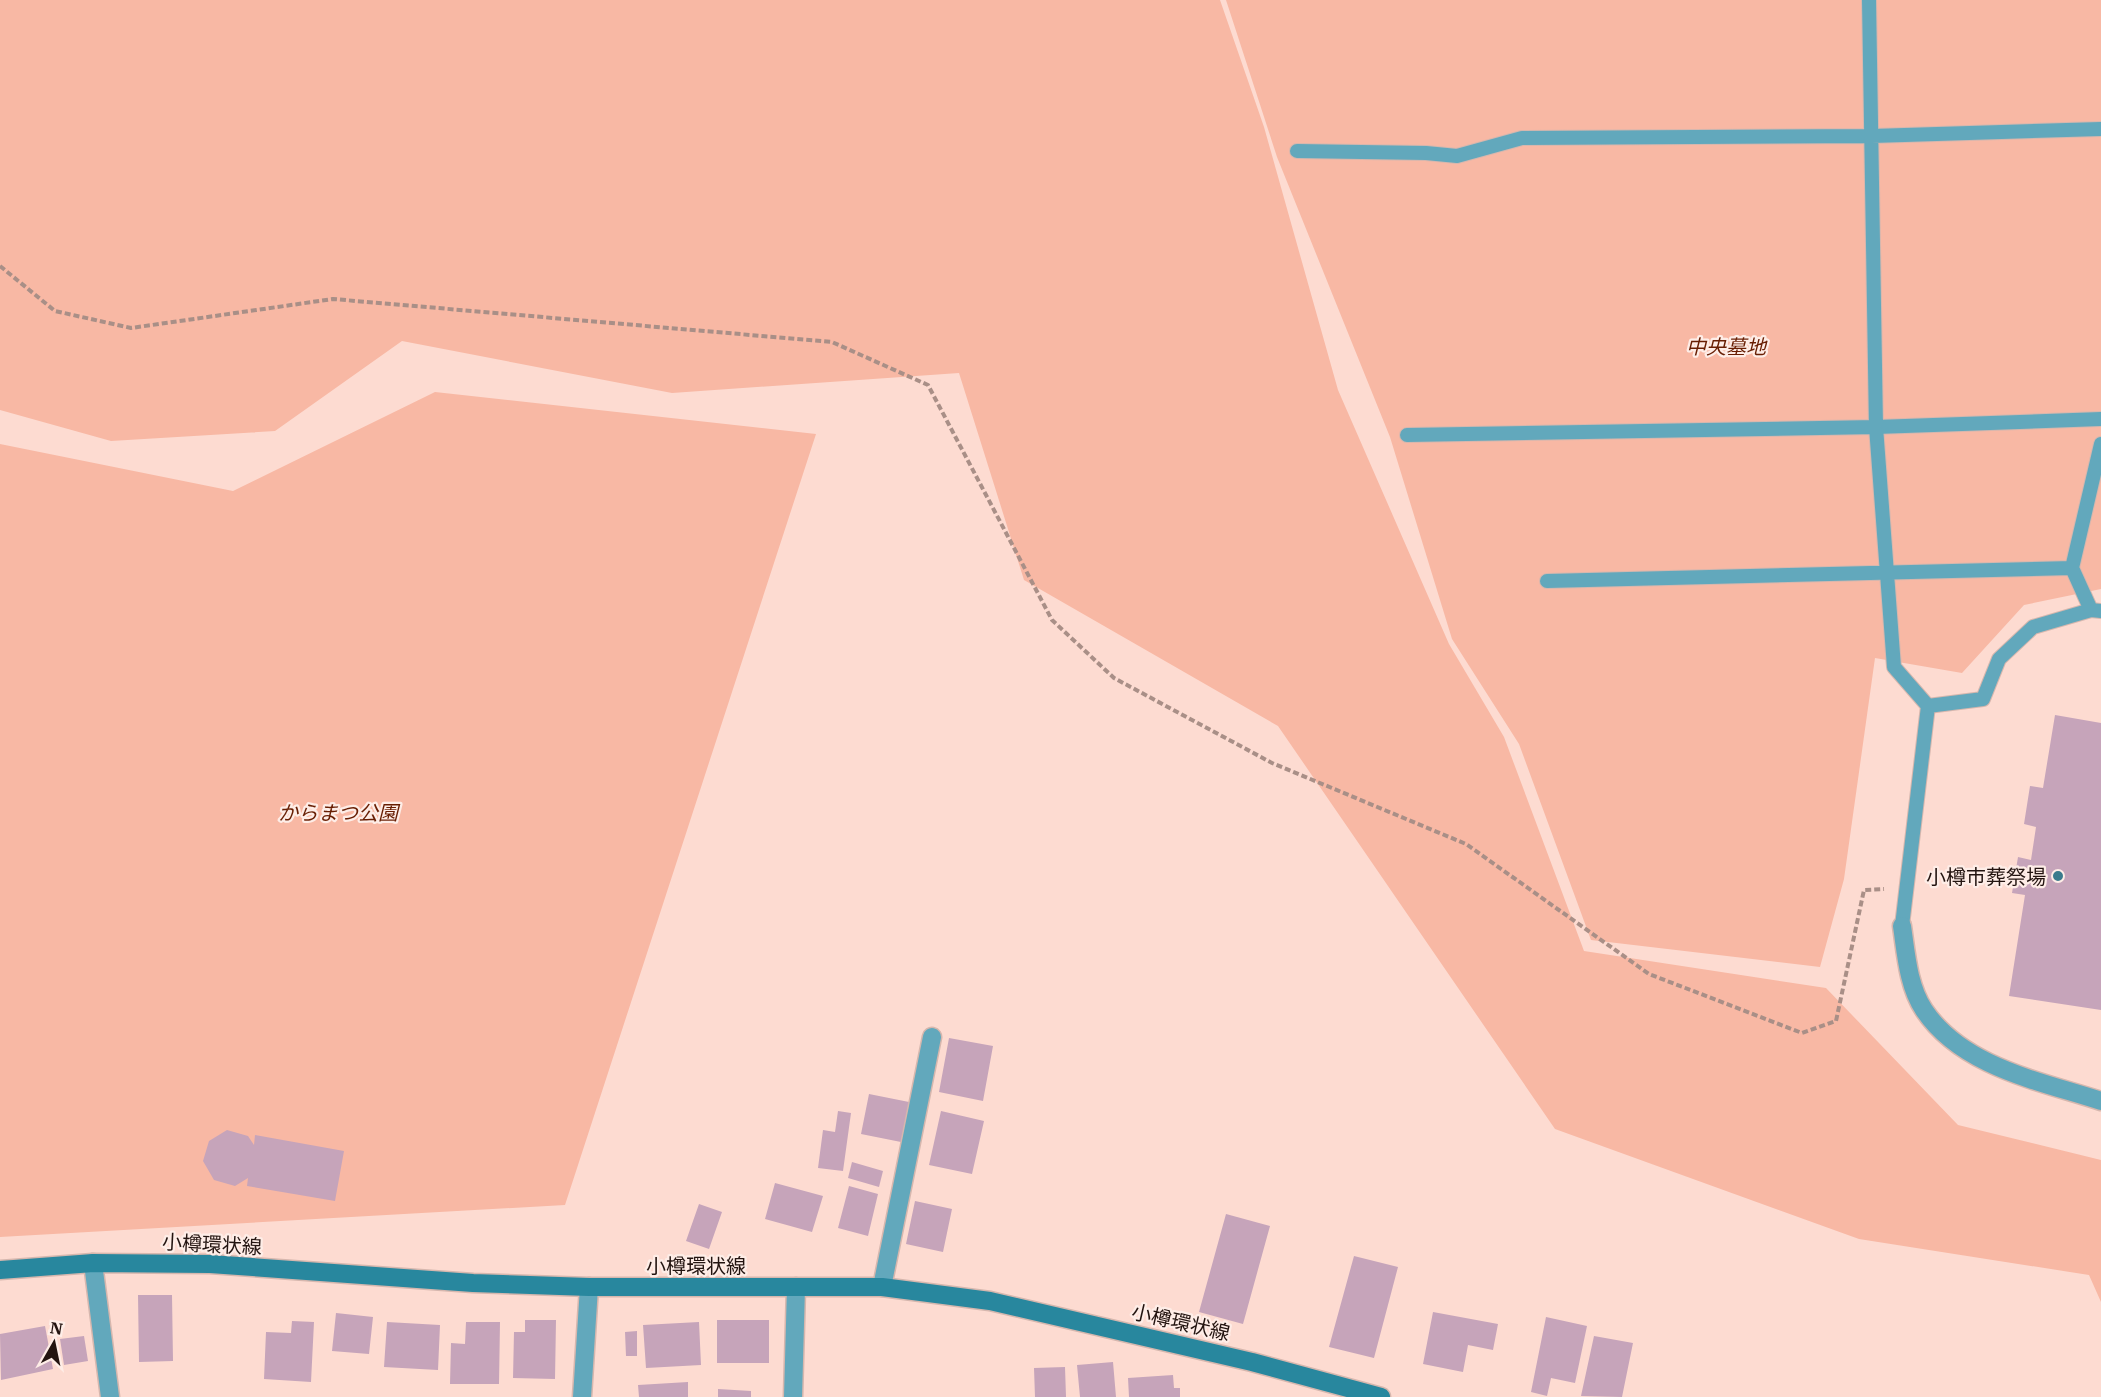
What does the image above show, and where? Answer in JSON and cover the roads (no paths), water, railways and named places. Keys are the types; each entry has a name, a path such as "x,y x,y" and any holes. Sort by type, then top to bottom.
{"main road":[{"name":"小樽環状線","path":"0,1270 93,1263 210,1264 461,1282 590,1287 882,1287 990,1301 1252,1362 1381,1397"}],"street":[{"path":"1902,926 1910,975 1924,1009 1953,1042 2001,1068 2101,1101"},
{"path":"882,1287 932,1037"},
{"path":"93,1263 110,1397"},
{"path":"582,1397 590,1287"},
{"path":"793,1397 796,1287"}],"lane":[{"path":"1869,0 1876,427 1894,667 1928,706 1902,926"},
{"path":"1297,151 1426,153 1457,156 1522,138 1872,136 2101,129"},
{"path":"1407,435 1876,427 2101,419"},
{"path":"1928,706 1983,699 1999,659 2033,627 2096,610 2072,568 2101,444"},
{"path":"1547,581 2072,568"}],"place":[{"name":"小樽市葬祭場","path":"2058,876"}],"park label":[{"name":"中央墓地","path":"1726,346"},
{"name":"からまつ公園","path":"338,812"}]}
